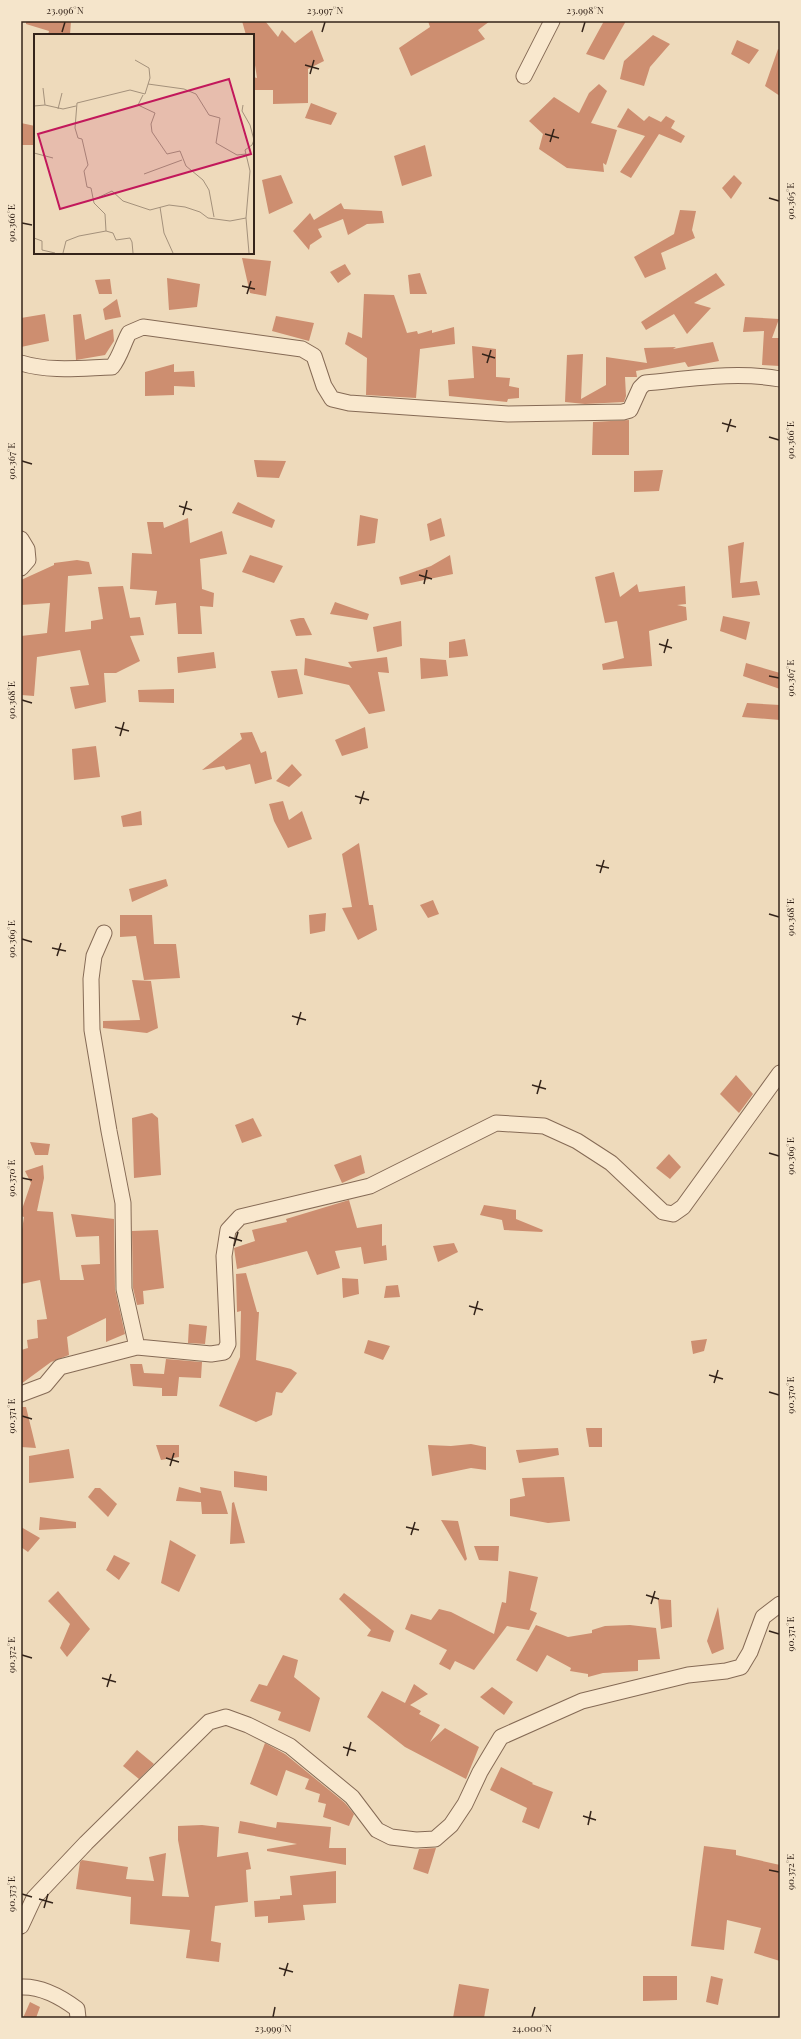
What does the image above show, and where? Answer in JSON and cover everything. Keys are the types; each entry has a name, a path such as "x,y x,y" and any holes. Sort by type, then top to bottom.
{"street":[{"path":"524,76 552,21"},
{"path":"21,363 38,368 53,369 112,367 118,360 122,346 129,333 143,327 302,349 314,356 324,386 332,399 350,403 508,414 623,412 630,410 640,388 645,383 731,375 757,375 780,379"},
{"path":"21,539 27,548 28,560 21,568"},
{"path":"104,933 94,956 91,979 92,1030 123,1203 124,1289 136,1347"},
{"path":"21,1394 45,1385 60,1367 136,1347 212,1354 224,1352 228,1344 224,1256 228,1230 240,1217 370,1186 496,1123 544,1126 577,1141 611,1163 663,1212 673,1214 683,1207 780,1073"},
{"path":"21,1926 34,1898 86,1843 209,1722 226,1717 248,1725 290,1746 352,1797 377,1830 390,1837 436,1839 451,1825 466,1804 480,1772 501,1737 582,1702 688,1675 726,1672 741,1668 750,1652 763,1618 780,1604"},
{"path":"21,1987 27,1987 58,1996 77,2009 78,2018"}],"building":[{"path":"26,21 71,21 70,34 48,34 49,31 26,24"},
{"path":"242,21 265,21 278,37 282,30 295,43 312,30 324,61 308,69 308,103 273,104 273,90 254,90 254,77 257,78 254,58 254,34 246,34"},
{"path":"428,21 490,21 478,30 485,39 411,76 399,48 430,27"},
{"path":"604,21 626,21 604,60 586,54"},
{"path":"653,35 670,44 650,67 644,86 620,79 624,61"},
{"path":"737,40 759,50 749,64 731,54"},
{"path":"778,49 780,50 780,96 765,86"},
{"path":"599,84 607,91 591,123 617,130 606,165 603,163 604,172 567,168 539,149 543,134 529,121 554,97 579,113 589,93"},
{"path":"311,103 337,113 331,125 305,118"},
{"path":"628,108 644,121 649,116 661,122 666,116 675,121 671,128 685,136 681,143 659,134 631,178 620,172 645,136 617,127"},
{"path":"21,123 34,126 34,145 21,145"},
{"path":"425,145 432,176 402,186 394,156"},
{"path":"281,175 293,203 269,214 262,180"},
{"path":"734,175 742,183 731,199 722,188"},
{"path":"341,203 344,209 382,211 384,223 367,224 348,235 343,219 318,229 322,237 310,245 309,250 293,231 310,213 314,220"},
{"path":"680,210 696,211 692,230 695,238 661,253 666,269 645,278 634,257 674,234"},
{"path":"242,258 271,261 266,296 250,293"},
{"path":"345,264 351,274 338,283 330,272"},
{"path":"420,273 427,294 410,294 408,275"},
{"path":"716,273 725,285 694,303 711,308 687,334 674,314 646,330 641,322"},
{"path":"167,278 200,284 197,307 169,310"},
{"path":"110,279 112,294 99,294 95,280"},
{"path":"364,294 394,295 407,333 417,331 418,334 432,330 432,333 454,327 455,344 420,349 416,398 366,395 367,358 345,344 348,332 362,338"},
{"path":"117,299 121,317 105,320 103,309"},
{"path":"45,314 49,341 21,347 21,318"},
{"path":"81,314 85,340 113,329 114,341 105,355 76,360 73,315"},
{"path":"276,316 314,323 309,341 272,331"},
{"path":"745,317 779,319 772,338 780,338 780,366 762,365 764,331 743,332"},
{"path":"713,342 719,361 688,367 685,362 636,371 637,377 625,377 626,396 624,402 585,404 565,402 567,355 583,354 581,399 606,385 606,357 647,363 644,348 676,347 673,349"},
{"path":"472,346 496,349 496,377 510,378 509,386 519,388 519,398 508,399 507,402 449,396 448,380 474,378"},
{"path":"174,364 174,372 194,371 195,387 174,386 174,395 145,396 145,372"},
{"path":"629,420 629,455 592,455 593,422"},
{"path":"254,460 286,461 279,478 257,477"},
{"path":"663,470 659,491 634,492 634,471"},
{"path":"238,502 275,520 272,528 232,513"},
{"path":"360,515 378,519 375,543 357,546"},
{"path":"188,518 190,543 222,531 227,554 200,559 202,589 214,593 213,607 200,606 202,634 178,634 176,603 155,605 157,591 130,589 132,553 152,554 147,522 163,522 164,528"},
{"path":"441,518 445,536 430,541 427,524"},
{"path":"744,542 740,583 757,581 760,595 732,598 728,546"},
{"path":"250,555 283,566 274,583 242,572"},
{"path":"450,555 453,574 401,585 399,577 431,566"},
{"path":"77,560 89,562 92,574 68,576 65,632 91,629 91,621 103,619 98,587 123,586 130,618 140,617 144,635 130,636 140,661 116,673 104,673 106,702 75,709 70,687 89,685 80,650 37,657 34,696 21,695 21,636 47,633 50,603 21,605 21,580 54,565 54,563"},
{"path":"614,572 620,597 637,584 639,592 685,586 686,604 677,605 686,607 687,620 649,631 652,666 603,670 602,664 624,658 617,621 605,623 595,577"},
{"path":"335,602 369,614 367,620 330,614"},
{"path":"723,616 750,622 746,640 720,631"},
{"path":"304,618 312,635 296,636 290,620"},
{"path":"401,621 402,646 377,652 373,627"},
{"path":"465,639 468,656 449,658 449,642"},
{"path":"214,652 216,668 178,673 177,657"},
{"path":"387,657 389,673 378,672 385,711 369,714 349,685 304,675 305,658 352,668 348,662"},
{"path":"420,658 446,660 448,676 421,679"},
{"path":"746,663 780,673 780,689 743,676"},
{"path":"297,669 303,694 278,698 271,671"},
{"path":"174,689 174,703 139,702 138,690"},
{"path":"747,703 780,705 780,720 742,717"},
{"path":"365,727 368,748 342,756 335,740"},
{"path":"252,732 261,753 266,751 272,779 255,784 250,764 226,770 224,766 202,770 242,739 240,733"},
{"path":"96,746 100,777 74,780 72,749"},
{"path":"292,764 302,775 289,787 276,781"},
{"path":"283,801 289,820 302,811 312,839 288,848 274,821 269,804"},
{"path":"141,811 142,825 123,827 121,816"},
{"path":"359,843 369,905 373,905 377,930 358,940 342,908 352,907 342,854"},
{"path":"166,879 168,886 132,902 129,889"},
{"path":"433,900 439,914 428,918 420,905"},
{"path":"326,913 325,931 310,934 309,915"},
{"path":"120,915 152,915 154,944 176,944 180,978 144,980 136,936 120,937"},
{"path":"132,980 151,981 158,1028 147,1033 103,1028 103,1021 140,1020"},
{"path":"736,1075 753,1094 739,1113 720,1094"},
{"path":"152,1113 158,1118 161,1175 134,1178 132,1118"},
{"path":"253,1118 262,1136 242,1143 235,1125"},
{"path":"30,1142 50,1144 48,1155 35,1155"},
{"path":"669,1154 681,1167 670,1179 656,1168"},
{"path":"361,1155 365,1173 342,1183 334,1165"},
{"path":"43,1165 44,1178 37,1211 53,1212 60,1280 84,1280 81,1265 100,1264 99,1236 76,1237 71,1214 114,1219 115,1289 125,1334 106,1342 106,1318 67,1337 69,1355 51,1362 21,1384 21,1350 28,1348 27,1340 38,1338 37,1320 47,1319 40,1280 21,1284 21,1236 24,1217 21,1216 21,1212 31,1183 25,1171"},
{"path":"349,1200 357,1228 382,1224 382,1246 386,1245 387,1260 364,1264 361,1247 335,1251 340,1268 317,1275 307,1251 237,1269 234,1248 255,1241 252,1230 287,1222 286,1219"},
{"path":"484,1205 516,1210 516,1219 543,1230 542,1232 504,1230 502,1220 480,1215"},
{"path":"158,1230 164,1288 143,1291 144,1304 137,1305 133,1288 132,1231"},
{"path":"454,1243 458,1252 438,1262 433,1246"},
{"path":"246,1273 257,1312 259,1312 256,1360 291,1369 297,1373 282,1393 276,1392 272,1415 256,1422 219,1406 240,1357 241,1311 237,1312 236,1274"},
{"path":"342,1278 358,1279 359,1294 343,1298"},
{"path":"398,1285 400,1297 384,1298 386,1286"},
{"path":"189,1324 207,1326 205,1344 188,1343"},
{"path":"707,1339 704,1351 693,1354 691,1341"},
{"path":"368,1340 390,1346 383,1360 364,1353"},
{"path":"166,1359 202,1362 201,1378 179,1377 177,1396 162,1396 162,1388 133,1386 130,1364 142,1364 144,1373 164,1374"},
{"path":"21,1407 26,1407 36,1448 21,1447"},
{"path":"586,1428 602,1428 602,1447 589,1447"},
{"path":"471,1444 486,1447 486,1470 471,1468 432,1476 428,1445 451,1446"},
{"path":"156,1445 179,1445 179,1457 161,1460"},
{"path":"558,1448 559,1455 519,1463 516,1450"},
{"path":"69,1449 74,1478 29,1483 29,1456"},
{"path":"234,1471 267,1476 267,1491 234,1487"},
{"path":"564,1477 570,1521 548,1523 510,1516 510,1499 525,1496 522,1478"},
{"path":"179,1487 201,1493 200,1487 221,1491 228,1514 202,1514 201,1502 176,1501"},
{"path":"95,1488 100,1488 117,1504 108,1517 88,1497"},
{"path":"234,1502 245,1543 230,1544 232,1503"},
{"path":"40,1517 76,1522 76,1528 39,1530"},
{"path":"441,1520 458,1521 467,1559 465,1561"},
{"path":"21,1527 40,1538 28,1552 21,1547"},
{"path":"170,1540 196,1555 179,1592 161,1583"},
{"path":"474,1546 499,1546 498,1561 479,1560"},
{"path":"114,1555 130,1563 119,1580 106,1570"},
{"path":"509,1571 538,1577 530,1610 537,1613 529,1630 507,1626 474,1670 455,1661 450,1670 439,1664 447,1650 405,1629 411,1614 431,1620 439,1609 451,1612 494,1634 502,1602 506,1603"},
{"path":"58,1591 90,1629 67,1657 60,1648 70,1624 48,1601"},
{"path":"344,1593 394,1631 390,1642 367,1636 371,1630 339,1599"},
{"path":"658,1599 671,1600 672,1627 661,1629"},
{"path":"718,1607 724,1649 712,1654 707,1641"},
{"path":"536,1625 568,1637 592,1633 592,1630 605,1626 630,1625 656,1628 660,1659 638,1660 638,1671 603,1673 588,1677 588,1674 570,1671 571,1668 547,1655 537,1672 516,1660"},
{"path":"283,1655 298,1660 294,1677 320,1698 310,1732 278,1720 281,1712 250,1701 259,1684 267,1686"},
{"path":"414,1684 428,1694 410,1705 421,1711 419,1714 440,1725 430,1742 445,1728 479,1747 466,1779 405,1747 367,1717 382,1691 405,1703"},
{"path":"492,1687 513,1702 504,1715 480,1697"},
{"path":"265,1743 285,1754 345,1803 354,1814 349,1826 323,1817 326,1804 318,1802 320,1794 305,1789 309,1779 286,1770 277,1796 250,1784"},
{"path":"137,1750 154,1764 139,1779 123,1766"},
{"path":"501,1767 533,1783 532,1784 553,1792 539,1829 522,1822 527,1808 490,1790"},
{"path":"240,1821 276,1828 277,1822 331,1827 329,1848 346,1848 346,1865 267,1851 267,1849 297,1844 238,1833"},
{"path":"202,1825 219,1827 217,1857 248,1852 251,1869 246,1870 248,1902 215,1906 211,1941 221,1943 219,1962 186,1958 190,1930 130,1924 131,1897 76,1889 80,1862 82,1860 128,1867 126,1879 154,1881 149,1857 166,1853 162,1896 189,1897 178,1840 178,1826"},
{"path":"704,1846 736,1850 736,1855 780,1865 780,1961 754,1953 761,1928 727,1920 724,1950 691,1946"},
{"path":"436,1848 428,1874 413,1869 419,1849"},
{"path":"336,1871 336,1903 303,1905 305,1920 268,1923 268,1916 255,1917 254,1901 280,1899 280,1896 292,1895 290,1876"},
{"path":"643,1976 677,1976 677,2000 643,2001"},
{"path":"711,1976 723,1979 718,2005 706,2002"},
{"path":"459,1984 489,1989 484,2018 453,2018"},
{"path":"30,2002 40,2007 36,2018 23,2018"}]}
